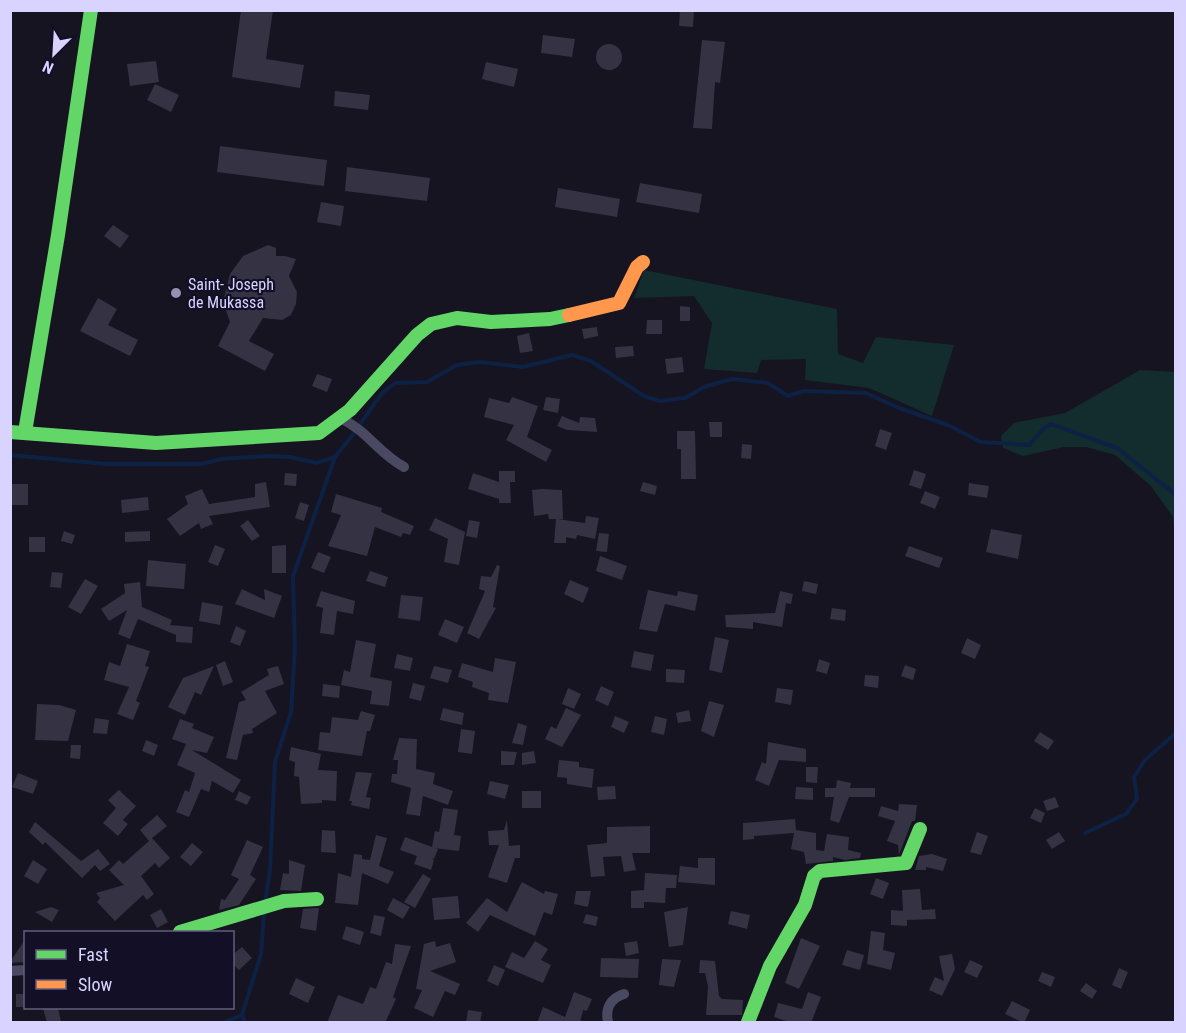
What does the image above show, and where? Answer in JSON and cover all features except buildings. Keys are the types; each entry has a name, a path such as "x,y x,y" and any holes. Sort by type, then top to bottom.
{"street":[{"path":"92,10 58,236 17,432 181,443 309,435 319,432 340,418 366,395 417,335 431,324 457,318 490,322 550,319 619,303 637,267 643,261"},
{"path":"340,418 365,432 381,453 404,467"},
{"path":"748,1023 770,966 805,904 814,876 820,871 906,863 920,829"},
{"path":"186,931 284,901 317,899"},
{"path":"608,1023 608,1006 615,997 624,994"}],"green space":[{"path":"644,270 837,309 838,354 863,363 876,337 954,345 932,416 869,388 805,380 806,359 761,360 757,373 704,369 712,323 694,296 634,298"},
{"path":"1140,370 1175,372 1175,544 1173,517 1151,486 1115,455 1086,447 1064,447 1023,456 1003,448 1001,436 1014,423 1065,413"}],"waterway":[{"path":"360,424 383,392 395,383 427,382 457,365 480,362 523,367 572,355 591,361 644,396 660,401 685,398 704,387 732,379 768,383 788,396 804,391 866,393 899,408 948,425 981,442 1029,445 1044,428 1051,424 1117,448 1176,495"},
{"path":"10,455 106,464 202,464 221,459 268,456 290,457 317,463 335,457 355,432"},
{"path":"265,903 270,870 275,762 291,712 295,649 293,576 335,457"},
{"path":"1085,833 1126,814 1137,799 1134,777 1145,760 1176,733"},
{"path":"245,1022 242,1015 261,954 264,913"},
{"path":"225,1022 242,1015"}],"traffic: fast":[{"path":"25,432 58,235 91,10"},
{"path":"10,432 156,443 319,433 350,410 417,335 431,324 457,318 491,322 550,319 569,315"},
{"path":"748,1022 770,966 805,905 814,876 820,871 906,863 920,829"},
{"path":"183,931 284,901 317,899"}],"traffic: slow":[{"path":"569,315 619,303 637,267 643,262"}],"place":[{"name":"Saint- Joseph de Mukassa","path":"176,293"}]}
